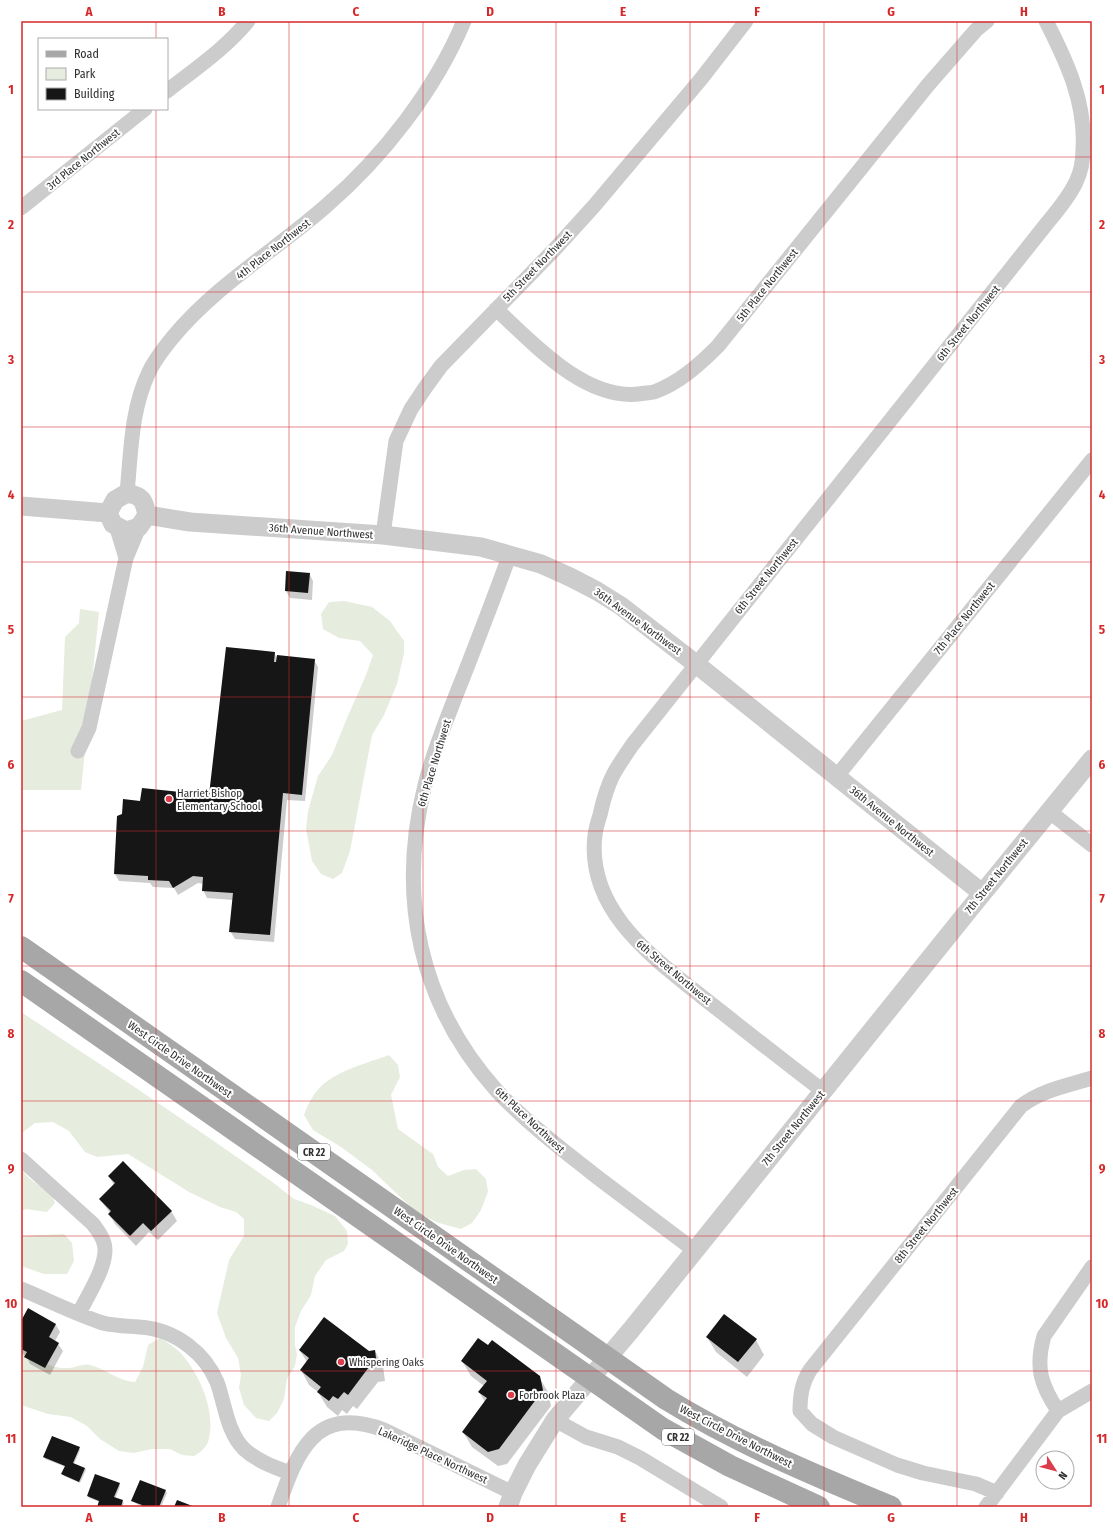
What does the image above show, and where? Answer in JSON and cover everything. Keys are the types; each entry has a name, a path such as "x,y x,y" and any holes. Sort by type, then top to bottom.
{"main road":[{"name":"West Circle Drive Northwest","path":"21,947 666,1399 715,1427 773,1455 891,1507"},
{"name":"CR 22","path":"21,981 642,1414 686,1442 749,1475 819,1507"}],"street":[{"path":"168,90 224,46 248,21"},
{"name":"4th Place Northwest","path":"127,493 134,418 140,393 153,364 162,351 199,307 326,207 353,182 377,156 404,121 439,70 464,21"},
{"name":"5th Street Northwest","path":"383,535 396,441 411,409 441,366 599,201 701,79 746,21"},
{"name":"5th Place Northwest","path":"496,309 548,358 567,372 589,383 612,392 632,394 653,392 676,382 699,365 718,346 928,85 976,30 987,21"},
{"name":"6th Street Northwest","path":"823,1091 671,972 626,930 612,911 601,887 595,861 595,835 603,803 613,775 633,744 1048,222 1077,182 1083,160 1083,118 1072,76 1046,21"},
{"name":"3rd Place Northwest","path":"21,208 144,110"},
{"name":"7th Place Northwest","path":"837,776 1092,460"},
{"path":"78,751 89,728 126,558 143,521 144,503 138,495 127,493 115,500 112,519 126,558"},
{"name":"36th Avenue Northwest","path":"21,506 112,519 126,531 143,521 190,522 383,535 481,547 541,564 597,591 621,606 837,776 982,893"},
{"name":"6th Place Northwest","path":"510,554 438,744 425,784 416,827 413,862 414,905 419,940 429,975 441,1008 456,1035 476,1065 497,1090 518,1112 565,1152 694,1250"},
{"name":"7th Street Northwest","path":"510,1500 527,1465 555,1420 607,1358 1092,759"},
{"path":"1050,812 1092,845"},
{"name":"8th Street Northwest","path":"997,1493 976,1484 923,1473 897,1465 833,1437 812,1424 800,1411 800,1395 804,1379 810,1370 1021,1106 1033,1097 1045,1092 1092,1078"},
{"path":"21,1159 93,1224 100,1233 104,1244 105,1258 99,1274 79,1313"},
{"path":"1058,1411 1048,1396 1041,1380 1039,1365 1041,1346 1044,1336 1092,1267"},
{"path":"21,1289 103,1323 158,1329 189,1345 200,1355 209,1367 216,1381 230,1425 240,1444 256,1458 290,1473"},
{"path":"986,1507 1058,1411 1092,1391"},
{"path":"555,1420 586,1438 618,1447 640,1458 721,1507"},
{"name":"Lakeridge Place Northwest","path":"278,1507 290,1473 300,1454 317,1434 325,1428 337,1424 354,1423 369,1425 384,1430 510,1500"}],"green space":[{"path":"344,601 372,607 390,621 404,641 404,653 397,684 384,715 372,735 350,851 342,873 333,879 321,874 312,861 306,829 308,811 318,776 332,755 373,655 360,641 339,638 323,629 321,614 329,602"},
{"path":"80,609 99,612 81,790 21,790 21,721 62,710 65,637 79,623"},
{"path":"21,1012 208,1137 294,1199 335,1216 347,1231 348,1244 344,1251 326,1260 315,1276 311,1295 301,1311 295,1327 295,1345 297,1354 295,1366 287,1379 284,1399 277,1413 269,1421 256,1418 244,1405 239,1388 241,1375 238,1358 226,1338 217,1313 229,1260 244,1236 244,1219 236,1212 220,1207 189,1192 128,1154 97,1157 85,1152 69,1131 53,1122 35,1123 21,1135"},
{"path":"389,1055 398,1065 400,1077 391,1095 398,1129 433,1154 438,1167 448,1176 464,1170 476,1169 486,1179 488,1192 481,1210 472,1223 461,1229 439,1223 417,1213 372,1170 341,1147 313,1130 304,1115 319,1088 333,1077 365,1063"},
{"path":"21,1165 29,1178 51,1194 55,1203 47,1212 26,1209 21,1211"},
{"path":"21,1234 23,1236 64,1234 72,1243 74,1261 67,1274 44,1274 21,1266"},
{"path":"160,1338 182,1354 196,1375 205,1395 210,1417 209,1438 204,1448 194,1456 182,1455 170,1449 152,1449 134,1453 119,1451 100,1439 87,1426 71,1417 48,1414 21,1405 21,1340 36,1357 47,1364 60,1368 90,1365 123,1379 135,1382 143,1367 148,1345"}],"building":[{"path":"286,571 310,573 308,593 285,591"},
{"path":"226,647 275,652 274,662 276,662 277,655 315,659 302,795 283,793 270,935 229,932 233,893 202,891 203,877 193,876 173,888 169,881 148,880 148,876 114,874 117,816 122,814 123,799 140,801 142,788 209,795"},
{"path":"123,1161 172,1211 151,1231 143,1223 130,1236 108,1214 111,1211 99,1199 115,1183 108,1176"},
{"path":"28,1308 56,1324 49,1337 59,1343 45,1368 24,1357 27,1352 21,1349 21,1321"},
{"path":"724,1314 757,1339 738,1362 706,1337"},
{"name":"Whispering Oaks","path":"324,1317 369,1351 375,1350 377,1366 369,1367 348,1395 344,1392 338,1399 333,1396 329,1401 317,1392 321,1387 300,1370 309,1358 299,1350"},
{"name":"Forbrook Plaza","path":"478,1338 488,1345 492,1340 540,1376 543,1390 499,1449 488,1452 462,1432 487,1398 478,1392 487,1381 461,1361"},
{"path":"52,1436 80,1447 73,1463 85,1468 79,1482 61,1474 65,1466 43,1457"},
{"path":"95,1474 120,1483 114,1497 123,1500 121,1507 97,1507 99,1501 87,1496"},
{"path":"140,1480 166,1490 159,1507 141,1507 142,1505 131,1501"},
{"path":"177,1500 195,1507 174,1507"}],"place":[{"name":"Harriet Bishop Elementary School","path":"169,799"},
{"name":"Whispering Oaks","path":"341,1362"},
{"name":"Forbrook Plaza","path":"511,1395"}]}
